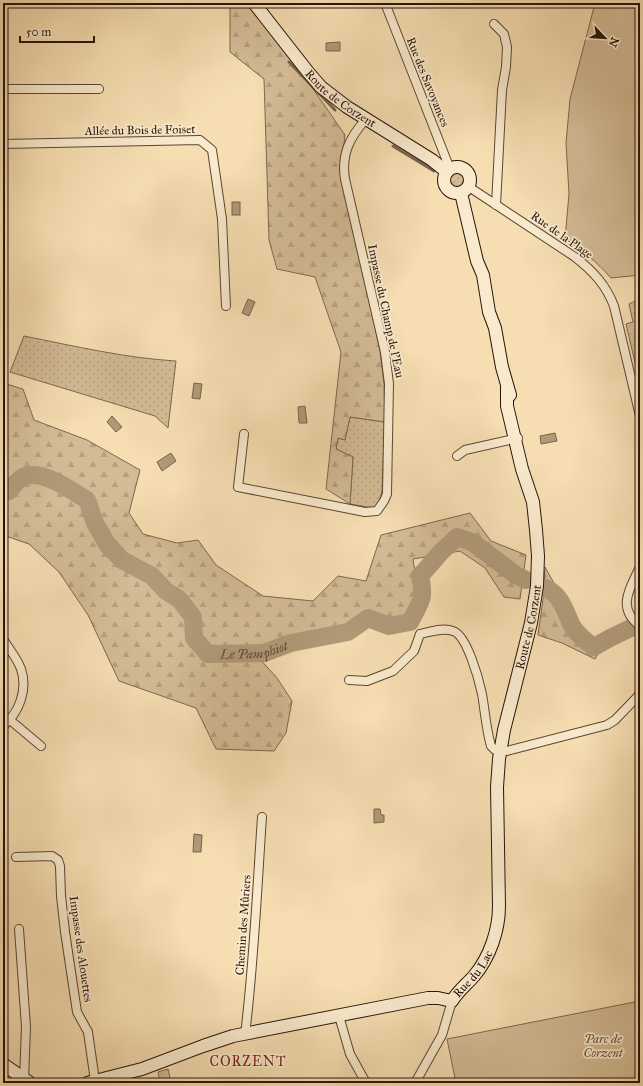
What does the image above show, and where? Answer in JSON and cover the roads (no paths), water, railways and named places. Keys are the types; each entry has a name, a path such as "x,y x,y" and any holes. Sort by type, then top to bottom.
{"street":[{"name":"Route de Corzent","path":"254,3 317,83 341,103 448,170"},
{"name":"Rue des Savoyances","path":"385,3 448,170"},
{"path":"494,24 504,34 507,48 506,67 502,90 496,205"},
{"path":"3,89 98,89"},
{"name":"Impasse du Champ de l'Eau","path":"244,434 238,487 365,512 377,511 384,501 387,494 389,384 384,352 345,179 344,167 345,155 351,138 366,119"},
{"name":"Allée du Bois de Foiset","path":"3,144 200,140 212,150 222,219 226,306"},
{"path":"458,167 468,171 471,179 465,190 454,193 446,188 444,181 448,170 458,167"},
{"name":"Route de Corzent","path":"465,190 477,261 483,275 489,312 496,332 502,367 516,420 516,438 523,449 530,480 536,525 538,556 534,604 529,632 501,750"},
{"name":"Rue de la Plage","path":"465,190 496,205 579,260 596,275 606,287 616,312 640,416"},
{"path":"457,456 466,450 516,438"},
{"path":"638,625 628,611 626,603 627,595 640,567"},
{"path":"349,680 367,681 393,671 414,650 420,634 439,630 455,631 462,637 475,667 482,692 491,746 493,749 501,750 513,750 610,724 640,694"},
{"path":"3,639 21,669 23,681 22,694 18,708 10,720 3,726"},
{"path":"10,720 41,746"},
{"name":"Rue du Lac","path":"91,1082 149,1066 216,1042 245,1034 433,998 452,1001 478,970 490,947 498,924 497,787 501,750"},
{"name":"Chemin des Mûriers","path":"245,1034 253,959 262,817"},
{"name":"Impasse des Alouettes","path":"16,857 52,856 58,860 60,866 61,896 65,932 77,1012 88,1032 91,1082"},
{"path":"19,929 26,1027 27,1081"},
{"path":"415,1083 442,1035 452,1001"},
{"path":"339,1016 350,1054 366,1083"},
{"path":"3,1064 27,1081"}],"waterway":[{"path":"289,62 335,110"},
{"path":"393,146 434,171"},
{"name":"Le Pamphiot","path":"3,491 9,491 21,478 33,475 58,482 87,500 95,523 107,544 122,560 152,576 166,591 179,599 193,617 194,638 208,654 264,653 291,643 348,632 368,618 389,626 410,622 421,600 422,590 420,576 441,552 457,537 472,542 516,575 526,580"},
{"name":"Le Pamphiot","path":"546,588 556,595 565,609 572,626 594,647 635,626"}],"district":[{"name":"CORZENT","path":"248,1061"}],"park label":[{"name":"Parc de Corzent","path":"603,1046"}]}
